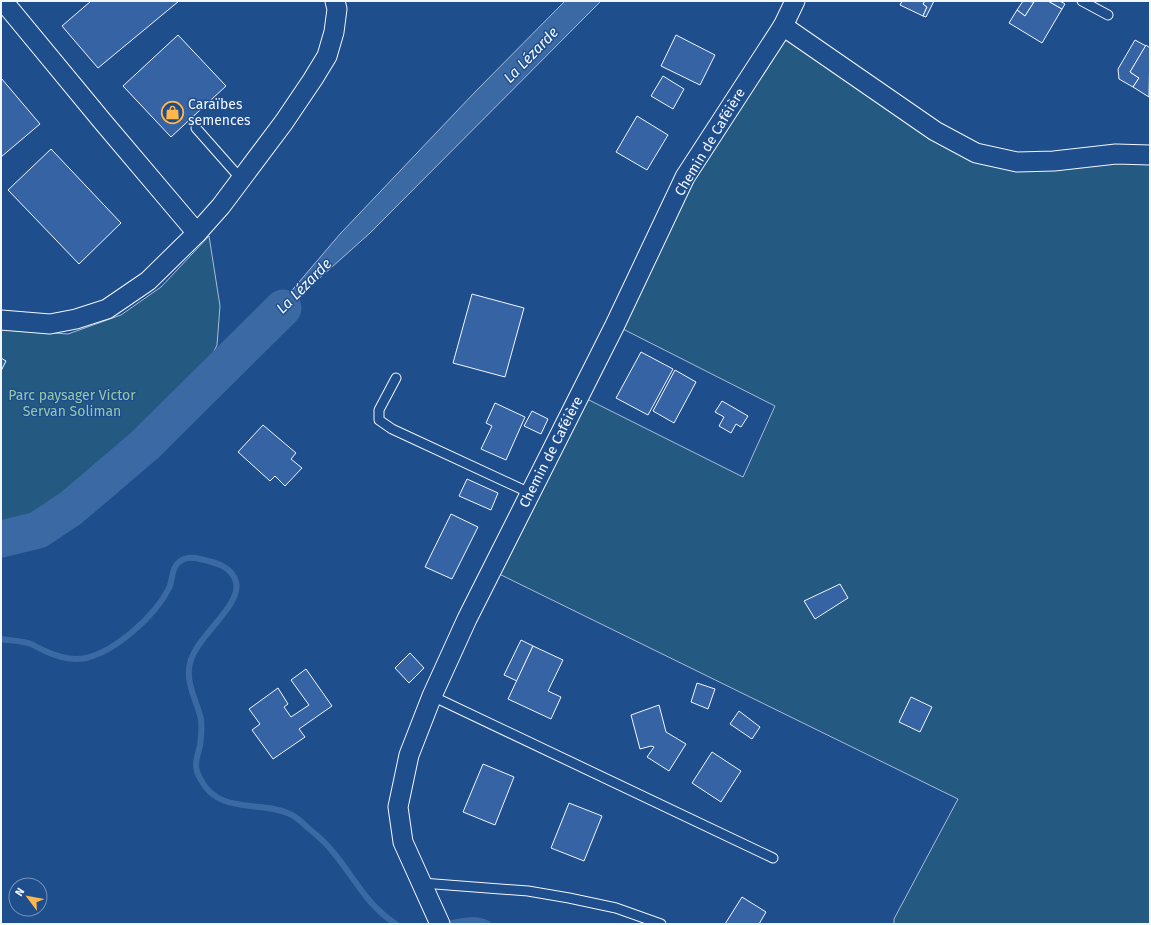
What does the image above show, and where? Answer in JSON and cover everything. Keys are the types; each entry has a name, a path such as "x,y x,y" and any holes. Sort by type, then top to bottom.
{"street":[{"path":"3,1 197,233"},
{"path":"1,320 50,324 76,319 107,308 148,281 197,233 221,206 284,122 313,79 327,56 334,32 337,9 335,1"},
{"name":"Chemin de Caféière","path":"437,916 403,842 398,807 409,755 432,696 467,619 615,324 685,177 782,26 795,1"},
{"path":"782,26 935,131 976,153 1017,162 1054,161 1116,154 1150,155"}],"lane":[{"path":"1082,1 1108,16"},
{"path":"196,128 241,179"},
{"path":"396,378 379,410 379,420 392,429 530,493"},
{"path":"432,696 773,858"},
{"path":"422,883 528,891 569,898 616,908 661,924"}],"green space":[{"path":"783,26 976,153 1150,155 1150,924 894,924 894,919 958,799 491,570 579,395 743,477 775,406 615,325 685,177"},
{"name":"Parc paysager Victor Servan Soliman","path":"209,236 220,306 217,345 207,366 188,388 141,435 89,483 31,522 1,533 1,329 68,334 121,315 161,287"}],"water":[{"path":"565,1 601,1 370,233 247,343 340,234 475,92"}],"building":[{"path":"91,1 179,1 98,68 62,26"},
{"path":"902,1 925,1 923,4 927,7 923,16 900,5"},
{"path":"925,1 934,1 926,17 923,16 927,7 923,4"},
{"path":"1023,1 1034,2 1025,16 1017,10"},
{"path":"1033,1 1048,1 1062,9 1042,43 1009,23 1017,10 1025,16 1034,2"},
{"path":"1048,1 1060,1 1065,4 1062,9"},
{"name":"Caraïbes semences","path":"178,35 226,86 171,137 123,86"},
{"path":"676,35 715,55 700,85 661,66"},
{"path":"1135,40 1146,46 1130,72 1139,78 1133,87 1119,79 1118,69"},
{"path":"1146,45 1150,48 1149,97 1133,87 1139,78 1130,72"},
{"path":"663,76 684,89 673,109 651,96"},
{"path":"1,78 40,124 1,157"},
{"path":"637,116 668,135 647,170 616,152"},
{"path":"51,149 121,223 79,264 8,190"},
{"path":"472,294 524,308 505,377 453,363"},
{"path":"641,352 673,369 648,415 616,398"},
{"path":"1,358 6,361 1,371"},
{"path":"675,370 696,382 674,423 653,411"},
{"path":"722,401 748,416 741,427 736,424 731,433 719,426 724,417 715,412"},
{"path":"495,403 525,417 506,460 481,449 492,426 486,423"},
{"path":"532,411 548,419 541,434 524,426"},
{"path":"263,425 296,453 291,459 302,468 285,486 275,476 270,481 238,452"},
{"path":"467,479 498,493 491,510 459,496"},
{"path":"451,514 478,527 452,579 425,567"},
{"path":"840,584 848,598 815,619 804,601"},
{"path":"521,640 533,646 517,681 504,675"},
{"path":"533,646 563,660 548,691 561,697 551,719 508,699"},
{"path":"410,653 424,668 409,683 395,668"},
{"path":"306,669 332,706 299,729 305,737 273,759 252,730 260,724 249,709 278,688 288,704 284,707 291,717 309,705 291,680"},
{"path":"697,683 715,689 708,709 691,702"},
{"path":"911,697 932,707 920,732 899,722"},
{"path":"659,705 666,732 686,744 669,771 647,757 654,747 651,746 640,749 631,715"},
{"path":"739,711 760,727 752,739 730,724"},
{"path":"712,752 741,771 721,802 692,783"},
{"path":"483,764 514,777 495,825 463,812"},
{"path":"569,803 602,816 584,861 551,848"},
{"path":"742,897 766,912 759,924 725,924"}],"waterway":[{"name":"La Lézarde","path":"1,539 38,530 71,508 145,445 283,308"},
{"path":"1,639 27,643 60,657 76,659 86,658 110,648 122,640 145,620 155,609 169,588 174,568 180,561 188,558 197,558 216,563 227,568 231,572 236,582 236,591 226,611 194,653 189,670 190,685 201,719 200,746 196,763 198,775 209,791 218,798 241,805 279,810 297,818 330,849 369,900 386,917 396,924"},
{"path":"448,924 473,920 488,924"}],"place":[{"name":"Caraïbes semences","path":"173,112"}]}
